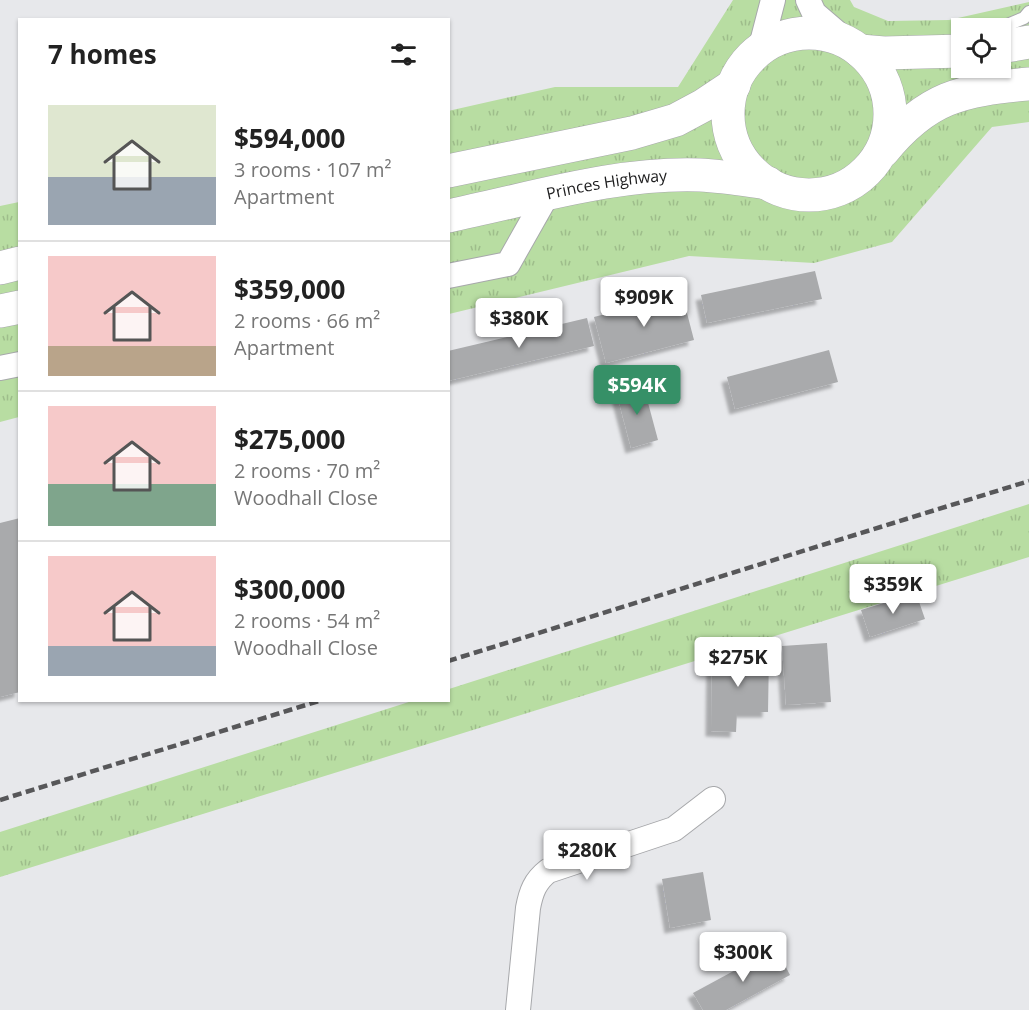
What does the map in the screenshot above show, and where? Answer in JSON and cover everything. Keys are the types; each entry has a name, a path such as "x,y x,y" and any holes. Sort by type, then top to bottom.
{"highway":[{"path":"951,50 854,47 827,35 804,33 780,38 760,50 744,65 734,85 729,103 732,140 753,172 768,183 791,193 816,194 840,188 861,176 904,125 953,96 979,88 1029,84"},
{"path":"1011,45 1029,42"},
{"path":"854,47 881,76 890,109 885,142 878,157"},
{"path":"450,171 632,133 676,120 734,85"},
{"name":"Princes Highway","path":"450,216 608,182 656,176 701,175 768,183"},
{"path":"0,268 18,264"},
{"path":"0,311 18,307"}],"street":[{"path":"760,50 774,0"},
{"path":"808,0 814,13 854,47"},
{"path":"450,276 508,264 547,195"},
{"path":"0,368 18,364"},
{"path":"518,1010 528,908 531,892 539,878 548,871 674,830 713,799"}],"lane":[{"path":"1011,23 1024,18 1029,12"}],"green space":[{"path":"733,0 850,0 854,7 888,21 951,20 951,78 1011,78 1011,18 958,18 1029,2 1029,122 992,127 892,242 814,263 689,256 450,314 450,111 555,87 678,87"},
{"path":"18,202 18,417 0,422 0,206"},
{"path":"1029,504 1029,557 0,877 0,832 409,702 450,702 450,689"}],"building":[{"path":"815,271 822,299 707,323 701,295"},
{"path":"682,294 694,340 606,363 594,317"},
{"path":"587,318 594,346 450,381 450,351"},
{"path":"829,350 838,382 735,409 727,377"},
{"path":"643,384 658,440 631,448 616,391"},
{"path":"18,518 18,692 0,697 0,523"},
{"path":"916,593 925,619 870,637 861,610"},
{"path":"827,643 831,702 786,705 782,646"},
{"path":"712,654 769,654 768,712 737,712 736,732 711,731"},
{"path":"703,872 711,920 670,928 662,879"},
{"path":"776,948 790,975 726,1010 703,1010 693,993"}],"railway":[{"path":"450,660 1029,481"},
{"path":"0,800 316,702"}]}
